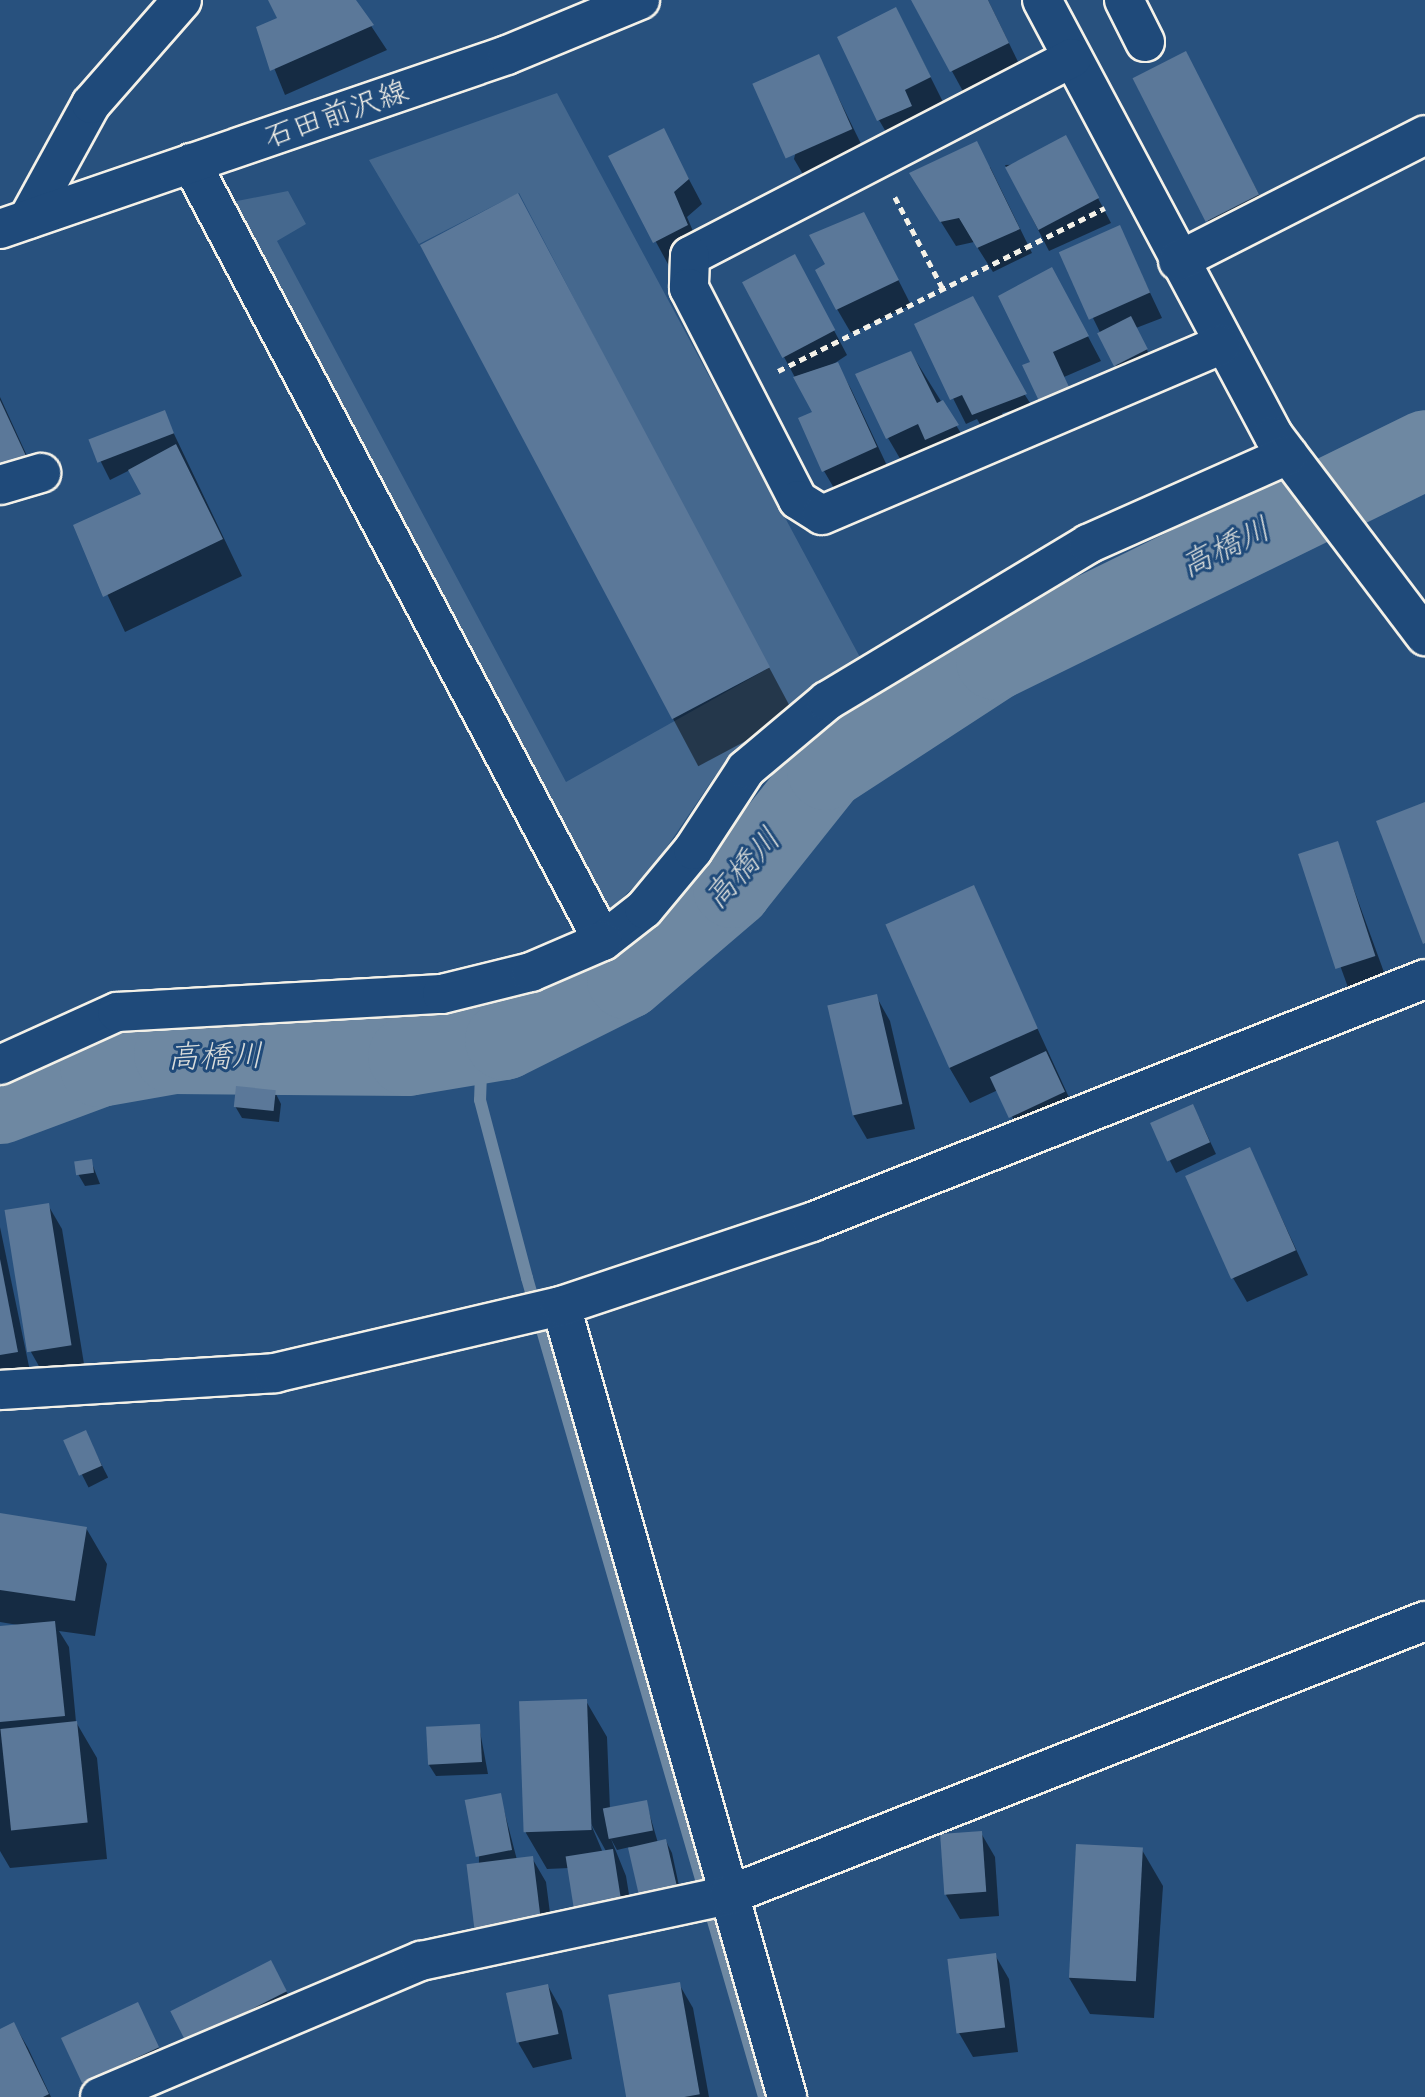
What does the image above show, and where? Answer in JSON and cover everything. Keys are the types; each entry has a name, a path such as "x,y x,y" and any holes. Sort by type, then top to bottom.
{"street":[{"path":"14,224 91,104 182,0"},
{"name":"石田前沢線","path":"14,224 507,55 640,0"},
{"path":"1042,0 1221,345 1288,455 1425,636"},
{"path":"1124,0 1145,42"},
{"path":"1072,58 690,256 689,288 798,500 822,515 1221,345"},
{"path":"1178,261 1425,135"},
{"path":"191,163 603,941"},
{"path":"0,1065 117,1012 442,994 531,972 603,941 660,890 746,769 827,701 1088,544 1288,455"},
{"path":"0,485 41,472"},
{"path":"0,1390 275,1373 561,1306 811,1222 1425,979"},
{"path":"561,1306 787,2097"},
{"path":"100,2097 421,1961 729,1895 1425,1621"}],"path":[{"path":"876,160 943,289"},
{"path":"741,389 1141,191"}],"shaded area":[{"path":"557,93 862,661 786,712 715,776 652,869 610,910 232,202 288,191 306,224 277,241 566,782 767,669 519,193 419,244 369,160"}],"building":[{"path":"268,0 356,0 374,25 270,71 256,27 277,18"},
{"path":"911,0 988,0 1009,43 950,72"},
{"path":"896,7 931,77 905,90 912,106 877,121 837,37"},
{"path":"1186,51 1259,194 1206,222 1133,78"},
{"path":"819,54 852,129 786,159 752,84"},
{"path":"664,128 689,179 674,192 688,225 653,243 608,156"},
{"path":"1066,135 1099,198 1038,230 1005,167"},
{"path":"977,141 1020,229 977,248 959,218 940,222 909,173"},
{"path":"518,193 770,667 672,719 420,245"},
{"path":"864,212 899,280 836,310 815,270 825,264 809,235"},
{"path":"1120,225 1150,293 1089,320 1059,252"},
{"path":"795,254 835,330 782,358 742,282"},
{"path":"1052,267 1089,336 1053,352 1069,387 1039,401 1022,365 1030,362 998,296"},
{"path":"973,296 1027,394 972,415 962,395 950,400 914,324"},
{"path":"1131,316 1148,349 1114,366 1097,333"},
{"path":"911,351 937,403 943,400 959,425 925,440 918,424 886,439 855,374"},
{"path":"838,362 877,447 822,472 798,418 812,412 793,377"},
{"path":"0,400 26,456 0,466"},
{"path":"165,410 174,433 97,463 88,439"},
{"path":"176,444 223,539 103,597 73,525 141,494 128,470"},
{"path":"1425,802 1425,943 1423,944 1376,821"},
{"path":"1338,841 1375,956 1335,969 1298,854"},
{"path":"974,885 1038,1028 949,1068 885,924"},
{"path":"877,994 902,1104 853,1116 827,1005"},
{"path":"1046,1051 1065,1092 1009,1118 990,1077"},
{"path":"236,1086 276,1090 274,1111 234,1107"},
{"path":"1193,1104 1210,1142 1167,1161 1150,1123"},
{"path":"1250,1147 1296,1250 1231,1279 1185,1176"},
{"path":"92,1159 94,1173 76,1175 74,1162"},
{"path":"49,1203 72,1345 27,1352 5,1210"},
{"path":"0,1259 18,1352 0,1355"},
{"path":"86,1430 102,1466 79,1476 63,1440"},
{"path":"0,1513 87,1527 75,1601 0,1590"},
{"path":"55,1621 65,1716 0,1722 0,1626"},
{"path":"587,1699 592,1830 524,1832 519,1701"},
{"path":"77,1721 88,1822 11,1830 0,1729"},
{"path":"480,1724 482,1762 428,1765 426,1727"},
{"path":"501,1793 512,1850 476,1857 465,1800"},
{"path":"647,1800 653,1830 609,1839 603,1809"},
{"path":"982,1831 986,1892 944,1895 940,1834"},
{"path":"666,1839 677,1888 639,1896 628,1848"},
{"path":"1076,1844 1143,1848 1136,1981 1069,1978"},
{"path":"613,1849 622,1907 575,1915 566,1857"},
{"path":"533,1856 541,1920 474,1928 466,1864"},
{"path":"996,1953 1005,2027 957,2033 947,1959"},
{"path":"271,1960 287,1991 186,2042 170,2011"},
{"path":"680,1982 700,2094 684,2097 626,2097 608,1995"},
{"path":"548,1984 559,2034 517,2043 506,1993"},
{"path":"138,2002 159,2047 82,2083 61,2038"},
{"path":"14,2022 49,2094 43,2097 0,2097 0,2029"}],"waterway":[{"name":"高橋川","path":"0,1104 99,1067 173,1054 407,1056 504,1040 626,979 732,888 826,770 995,660 1425,449"},
{"path":"482,1044 480,1100 527,1278 764,2097"}]}
